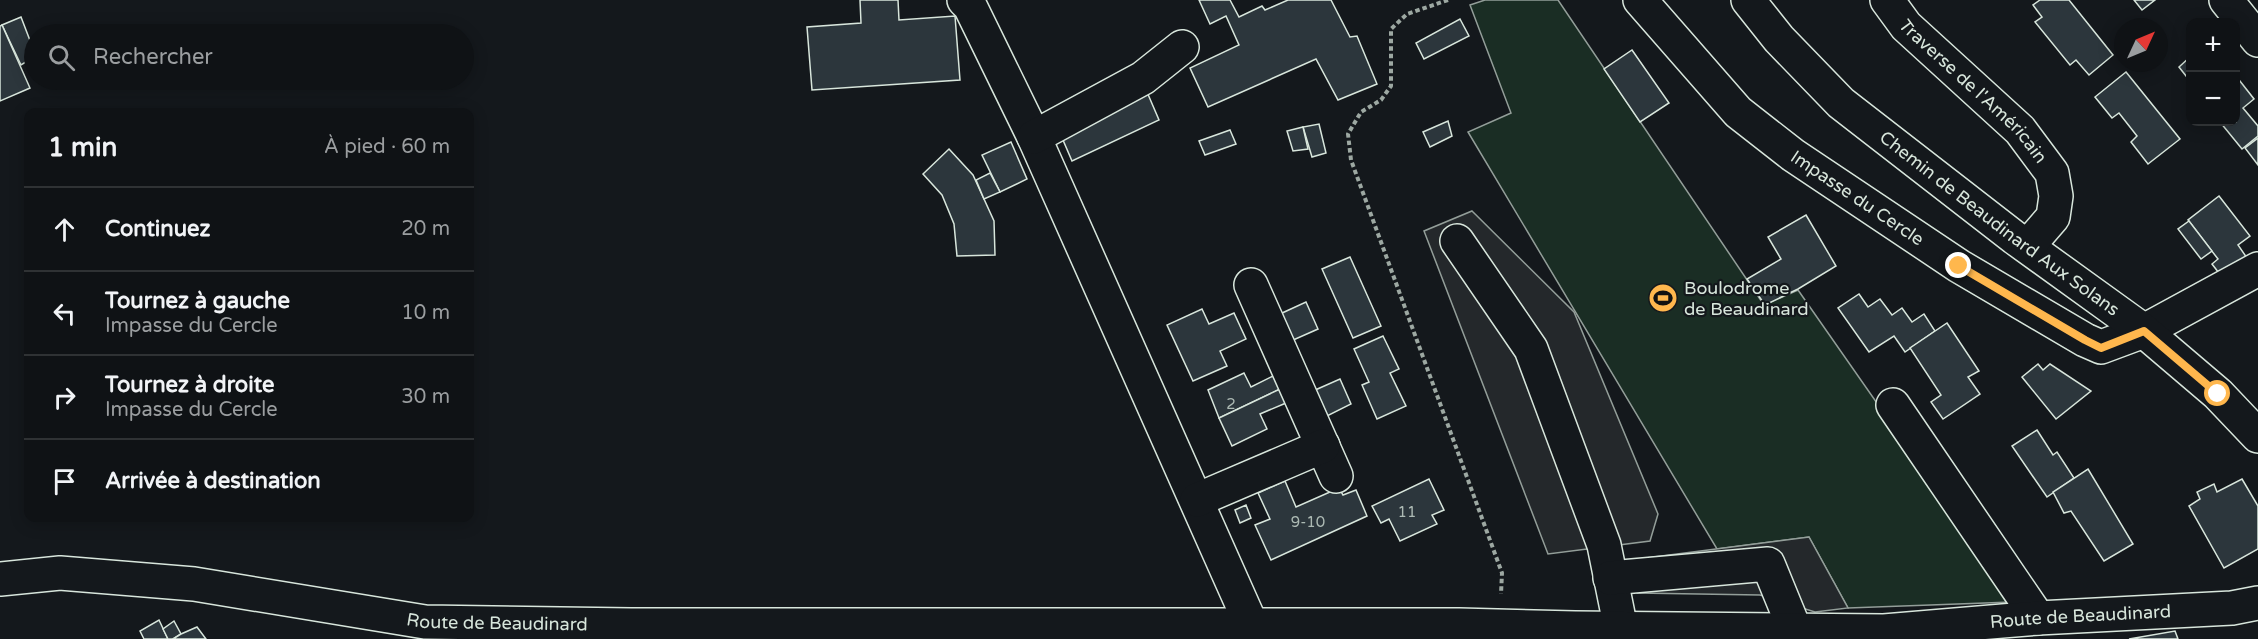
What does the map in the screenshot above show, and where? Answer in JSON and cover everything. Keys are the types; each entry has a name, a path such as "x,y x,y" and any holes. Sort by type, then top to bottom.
{"street":[{"path":"964,0 970,6 1034,137 1251,624"},
{"name":"Impasse du Cercle","path":"1640,0 1738,112 1793,155 1959,266 2101,348 2144,331"},
{"name":"Chemin de Beaudinard Aux Solans","path":"1748,0 1779,39 1841,103 2028,246 2144,331 2218,394 2258,436"},
{"name":"Traverse de l'Américain","path":"1887,0 1906,26 2020,130 2052,173 2056,196 2053,217 2028,246"},
{"path":"2226,0 2258,40"},
{"path":"1034,137 1143,78 1182,47"},
{"path":"1457,241 1531,349 1604,545 1621,629"},
{"path":"2144,331 2258,268"},
{"path":"1251,285 1336,476"},
{"path":"1893,405 2038,618"},
{"path":"1197,500 1323,446"},
{"path":"1610,578 1768,564 1796,630"},
{"name":"Route de Beaudinard","path":"0,579 60,573 194,584 425,622 595,631 631,625 896,632 1251,624 1463,632 1499,626 1884,631 2038,618 2232,608 2258,603"}],"path":[{"path":"1448,0 1407,14 1391,29 1391,86 1381,100 1360,112 1348,134 1351,160 1502,573 1499,626"}],"green space":[{"name":"Boulodrome de Beaudinard","path":"1485,0 1558,0 1764,305 1798,290 1974,542 2012,602 1848,608 1809,537 1717,549 1468,132 1511,113 1470,5"}],"shaded area":[{"path":"1472,211 1574,312 1658,514 1650,541 1548,554 1424,231"},
{"path":"1809,537 1848,608 1815,612 1760,595 1637,593 1631,560"}],"building":[{"path":"860,0 898,0 899,20 955,16 960,80 812,90 807,27 861,23"},
{"path":"1199,0 1230,0 1239,17 1262,6 1265,10 1288,0 1331,0 1350,37 1357,36 1377,84 1338,100 1316,59 1208,107 1190,68 1239,45 1226,16 1210,24"},
{"path":"2040,0 2069,0 2113,55 2089,75 2076,60 2070,65 2035,22 2042,17 2033,5"},
{"path":"2134,0 2155,0 2142,10"},
{"path":"21,17 24,25 24,63 21,65 2,25"},
{"path":"1460,19 1469,36 1424,59 1416,43"},
{"path":"2,25 24,74 25,90 0,101 0,26"},
{"path":"1632,50 1669,103 1640,122 1604,69"},
{"path":"2186,61 2186,76 2179,67"},
{"path":"2126,72 2180,139 2148,164 2131,142 2137,136 2119,113 2112,118 2095,97"},
{"path":"2240,81 2254,99 2243,108 2258,126 2258,136 2242,149 2223,126 2240,126"},
{"path":"1147,92 1159,120 1072,161 1060,133"},
{"path":"1448,121 1452,136 1430,147 1423,132"},
{"path":"1319,124 1326,153 1312,157 1303,127"},
{"path":"1303,127 1308,149 1293,151 1287,131"},
{"path":"1230,130 1236,144 1205,155 1199,141"},
{"path":"2258,138 2258,165 2245,148"},
{"path":"1011,142 1027,179 1000,192 982,155"},
{"path":"949,149 973,175 994,221 995,255 957,256 954,224 942,195 923,174"},
{"path":"990,173 1000,192 984,199 976,180"},
{"path":"2219,196 2250,236 2238,245 2247,258 2222,277 2212,264 2218,259 2188,220"},
{"path":"1806,215 1836,266 1798,289 1765,305 1747,279 1781,259 1768,237"},
{"path":"2189,221 2212,251 2201,259 2178,229"},
{"path":"1350,257 1381,326 1353,338 1322,269"},
{"path":"1859,294 1868,307 1880,299 1892,315 1902,308 1912,322 1924,314 1935,331 1905,352 1894,336 1869,352 1838,308"},
{"path":"1306,302 1318,329 1291,341 1280,314"},
{"path":"1202,309 1209,324 1234,313 1246,339 1220,351 1227,366 1193,381 1167,325"},
{"path":"1947,323 1979,371 1968,377 1980,394 1943,419 1931,402 1941,395 1910,348"},
{"path":"1383,336 1399,369 1390,373 1406,406 1377,419 1362,385 1369,382 1354,349"},
{"path":"2038,364 2043,370 2050,364 2091,391 2056,419 2022,377"},
{"path":"1244,373 1251,387 1273,376 1280,389 1219,418 1208,390"},
{"path":"1340,379 1351,404 1325,417 1313,391"},
{"path":"1280,389 1286,403 1260,414 1267,429 1232,446 1219,418"},
{"path":"2037,430 2053,455 2057,452 2074,478 2047,497 2012,446"},
{"path":"2088,469 2133,544 2104,561 2071,511 2064,513 2053,492"},
{"path":"1429,479 1444,510 1432,515 1437,524 1400,541 1389,519 1381,523 1372,506"},
{"path":"2242,479 2258,506 2258,549 2224,568 2189,506 2200,499 2197,492 2214,484 2217,492"},
{"path":"1285,481 1296,507 1339,488 1343,495 1356,490 1367,516 1271,560 1255,525 1270,519 1258,493"},
{"path":"1246,505 1251,518 1240,523 1235,510"},
{"path":"159,620 168,639 144,639 140,631"},
{"path":"174,621 181,634 168,639 163,629"},
{"path":"197,627 206,639 173,639 181,634"},
{"path":"2175,631 2178,639 2129,639"}],"place":[{"name":"Boulodrome de Beaudinard","path":"1663,298"}],"route":[{"path":"1959,266 2101,348 2144,331 2218,394"}]}
